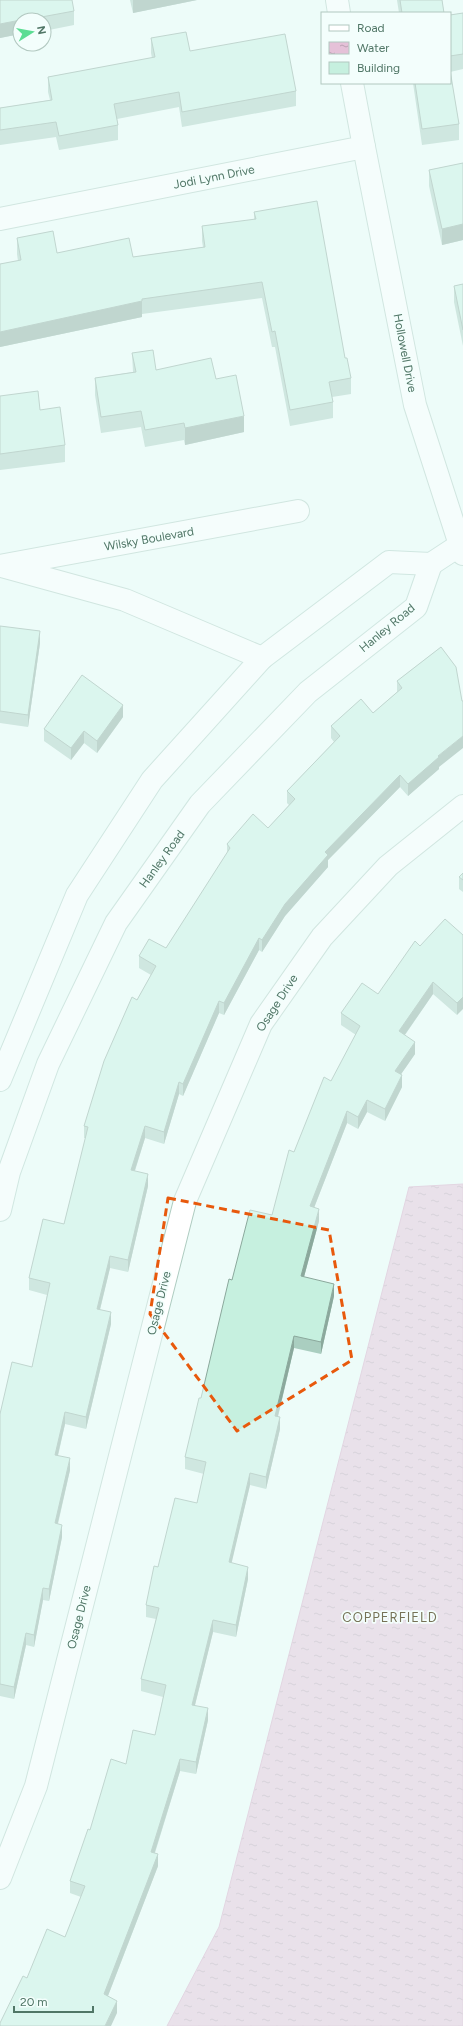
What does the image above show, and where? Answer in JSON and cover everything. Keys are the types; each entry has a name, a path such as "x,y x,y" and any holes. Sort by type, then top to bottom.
{"street":[{"path":"337,0 339,12"},
{"path":"352,84 364,147"},
{"name":"Jodi Lynn Drive","path":"0,218 364,147"},
{"name":"Hollowell Drive","path":"364,147 415,405 462,548"},
{"name":"Wilsky Boulevard","path":"0,566 298,511"},
{"path":"0,1080 77,894 152,780 262,658 389,562 431,564 462,548"},
{"name":"Hanley Road","path":"0,1210 4,1170 48,1064 116,923 200,804 308,692 416,607 431,564"},
{"name":"Wilsky Boulevard","path":"0,566 125,600 262,658"},
{"name":"Osage Drive","path":"0,1878 36,1786 185,1201 258,1031 322,937 388,866 463,806"}],"highlighted area":[{"path":"168,1198 329,1230 352,1360 237,1431 150,1314"}],"water":[{"path":"463,1184 463,2026 167,2026 219,1927 409,1187"}],"building":[{"path":"0,0 72,0 74,11 52,15 52,12 12,12 12,22 0,24"},
{"path":"400,0 442,0 444,12 402,12"},
{"path":"463,13 463,54 451,56 451,15"},
{"path":"186,32 190,51 285,34 296,91 182,112 179,92 114,104 118,125 59,136 56,122 0,130 0,108 52,100 48,77 155,57 151,38"},
{"path":"451,76 459,124 422,129 415,84 451,84"},
{"path":"463,163 463,224 442,229 429,170"},
{"path":"317,201 345,358 347,358 351,378 329,382 333,402 290,410 275,331 272,332 262,282 142,299 142,301 0,332 0,264 21,260 17,238 53,231 57,253 129,238 133,257 205,247 202,226 256,219 254,212"},
{"path":"463,284 463,330 454,286"},
{"path":"153,350 156,370 211,358 216,379 236,375 244,416 185,428 184,423 145,430 141,411 101,417 95,378 136,372 132,353"},
{"path":"38,391 40,410 60,407 65,445 0,454 0,396"},
{"path":"0,626 40,631 28,715 0,711"},
{"path":"441,647 456,667 463,701 463,736 438,756 439,757 408,784 400,775 325,852 328,855 285,904 262,940 259,938 224,1003 219,1001 183,1084 179,1082 164,1132 145,1126 131,1170 148,1174 128,1260 110,1256 97,1309 111,1312 86,1417 65,1412 55,1455 70,1458 55,1523 62,1525 49,1589 43,1588 34,1635 26,1633 14,1687 0,1684 0,1414 12,1362 32,1367 50,1283 29,1278 43,1219 64,1224 88,1127 84,1126 104,1061 132,997 137,1000 156,966 139,956 149,939 166,948 230,848 227,844 253,814 268,828 295,799 287,791 340,736 331,726 361,699 373,713 402,688 397,681"},
{"path":"82,675 123,705 97,741 84,731 71,748 44,729"},
{"path":"463,873 463,880 459,877"},
{"path":"445,919 463,935 463,997 457,1003 433,982 399,1031 415,1042 395,1071 402,1075 385,1109 367,1100 358,1117 347,1111 310,1206 319,1209 301,1276 334,1284 321,1342 294,1336 275,1416 280,1417 266,1477 250,1473 229,1562 248,1567 236,1625 213,1620 192,1705 208,1708 196,1762 180,1759 151,1852 158,1854 104,1994 117,2001 105,2026 0,2026 0,2023 23,1976 27,1978 47,1929 65,1937 85,1886 70,1881 88,1829 90,1830 111,1759 126,1764 133,1730 155,1735 166,1685 141,1679 159,1608 146,1605 154,1566 158,1567 175,1498 197,1503 206,1462 185,1457 199,1398 201,1398 229,1279 232,1280 250,1210 272,1215 289,1150 294,1152 324,1077 331,1081 360,1026 341,1013 362,983 378,994 415,941 420,946"}],"district":[{"name":"COPPERFIELD","path":"390,1617"}]}
